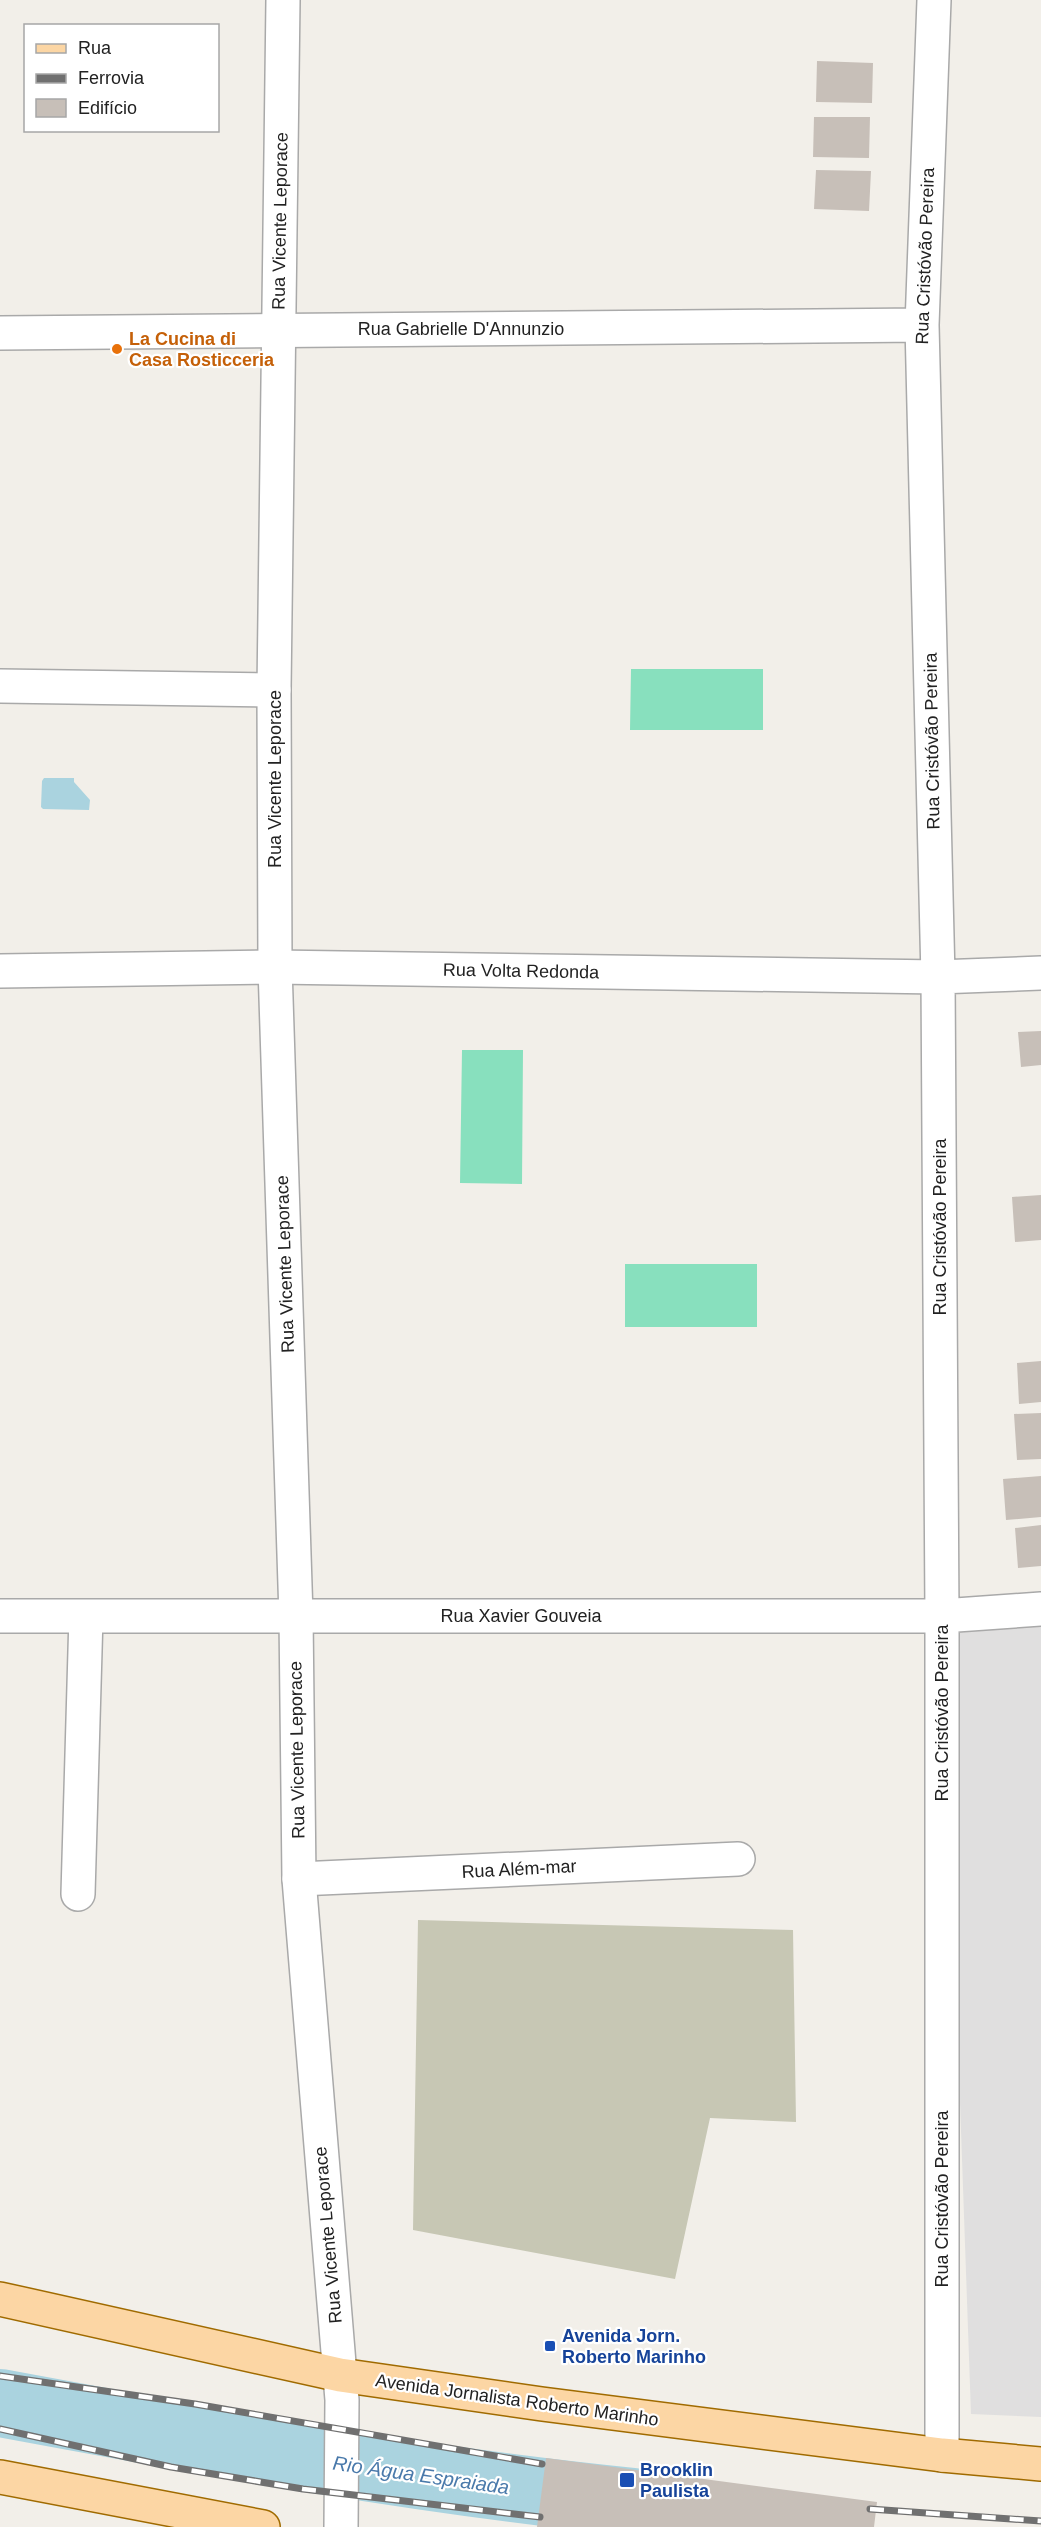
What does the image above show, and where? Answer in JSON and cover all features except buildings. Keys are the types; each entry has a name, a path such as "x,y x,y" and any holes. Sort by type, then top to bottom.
{"main road":[{"name":"Avenida Jornalista Roberto Marinho","path":"0,2299 341,2387 542,2404 942,2455 1041,2464"},
{"path":"0,2477 263,2527"}],"street":[{"name":"Rua Vicente Leporace","path":"283,0 274,690 275,967 296,1617 299,1879 341,2387 341,2522"},
{"name":"Rua Cristóvão Pereira","path":"934,0 922,325 938,977 942,1616 942,2455"},
{"name":"Rua Gabrielle D'Annunzio","path":"0,333 922,325"},
{"path":"0,686 274,690"},
{"name":"Rua Volta Redonda","path":"0,971 275,967 938,977 1041,973"},
{"name":"Rua Xavier Gouveia","path":"0,1616 942,1616 1041,1609"},
{"path":"78,1894 86,1616"},
{"name":"Rua Além-mar","path":"299,1879 738,1859"}],"shaded area":[{"path":"1041,1611 1041,2417 971,2414 943,1619"},
{"path":"418,1920 793,1930 796,2122 710,2118 675,2279 413,2230"}],"green space":[{"path":"631,669 763,669 763,730 630,730"},
{"path":"462,1050 523,1050 522,1184 460,1183"},
{"path":"625,1264 757,1264 757,1327 625,1327"}],"water":[{"path":"44,778 74,778 74,782 90,800 89,810 43,809 41,807"}],"waterway":[{"name":"Rio Água Espraiada","path":"0,2403 395,2472 634,2502"}],"railway":[{"path":"0,2376 195,2404 542,2464"},
{"path":"0,2429 171,2467 303,2489 540,2517"},
{"path":"870,2509 1041,2521"}],"place":[{"name":"La Cucina di Casa Rosticceria","path":"117,349"},
{"name":"Avenida Jorn. Roberto Marinho","path":"550,2346"},
{"name":"Brooklin Paulista","path":"627,2480"}]}
